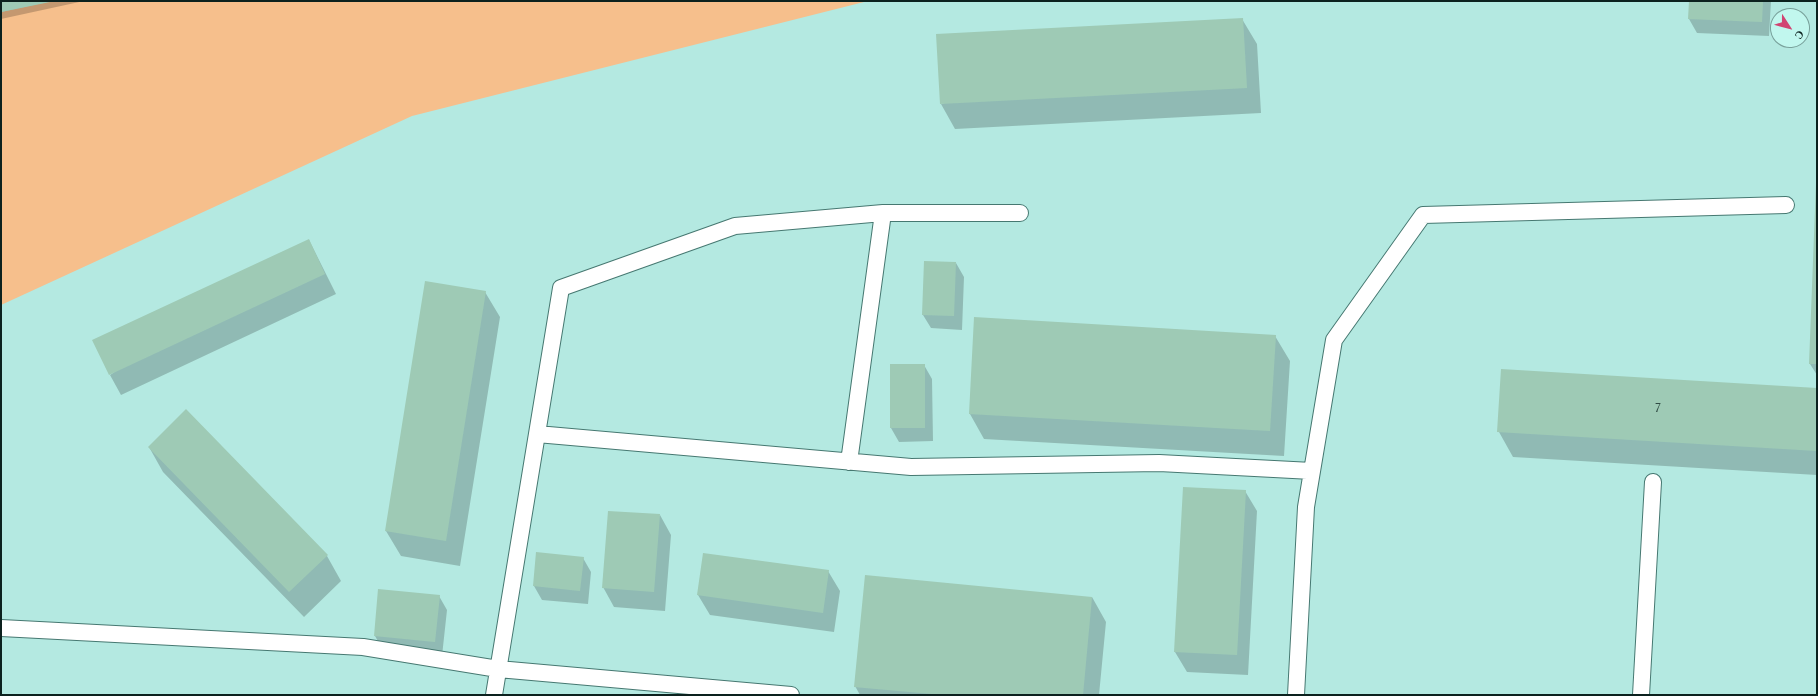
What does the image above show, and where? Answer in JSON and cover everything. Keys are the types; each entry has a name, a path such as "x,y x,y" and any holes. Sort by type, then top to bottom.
{"lane":[{"path":"1296,695 1306,507 1334,340 1423,216 1786,205"},
{"path":"849,462 882,213"},
{"path":"494,695 561,288 735,226 882,213 1020,213"},
{"path":"537,434 911,467 1159,463 1312,471"},
{"path":"1641,695 1653,482"},
{"path":"1,628 363,647 498,669 791,695"}],"shaded area":[{"path":"52,1 868,1 412,116 1,305 1,12"}],"building":[{"path":"1,1 49,1 50,2 1,12"},
{"path":"1689,1 1763,1 1762,22 1688,19"},
{"path":"1243,18 1247,88 940,104 936,34"},
{"path":"1816,183 1817,364 1809,364"},
{"path":"309,239 325,274 109,375 92,340"},
{"path":"924,261 956,262 954,316 922,315"},
{"path":"425,281 486,291 446,541 385,531"},
{"path":"974,317 1276,335 1270,431 969,414"},
{"path":"890,364 925,364 925,428 890,428"},
{"path":"1501,369 1817,388 1817,451 1497,432"},
{"path":"186,409 328,555 289,592 148,447"},
{"path":"1183,487 1246,490 1237,655 1174,652"},
{"path":"608,511 660,514 654,592 602,588"},
{"path":"536,552 584,557 580,591 533,586"},
{"path":"703,553 829,570 823,613 697,595"},
{"path":"865,575 1092,597 1083,695 943,695 854,687"},
{"path":"378,589 440,595 435,642 374,636"}]}
